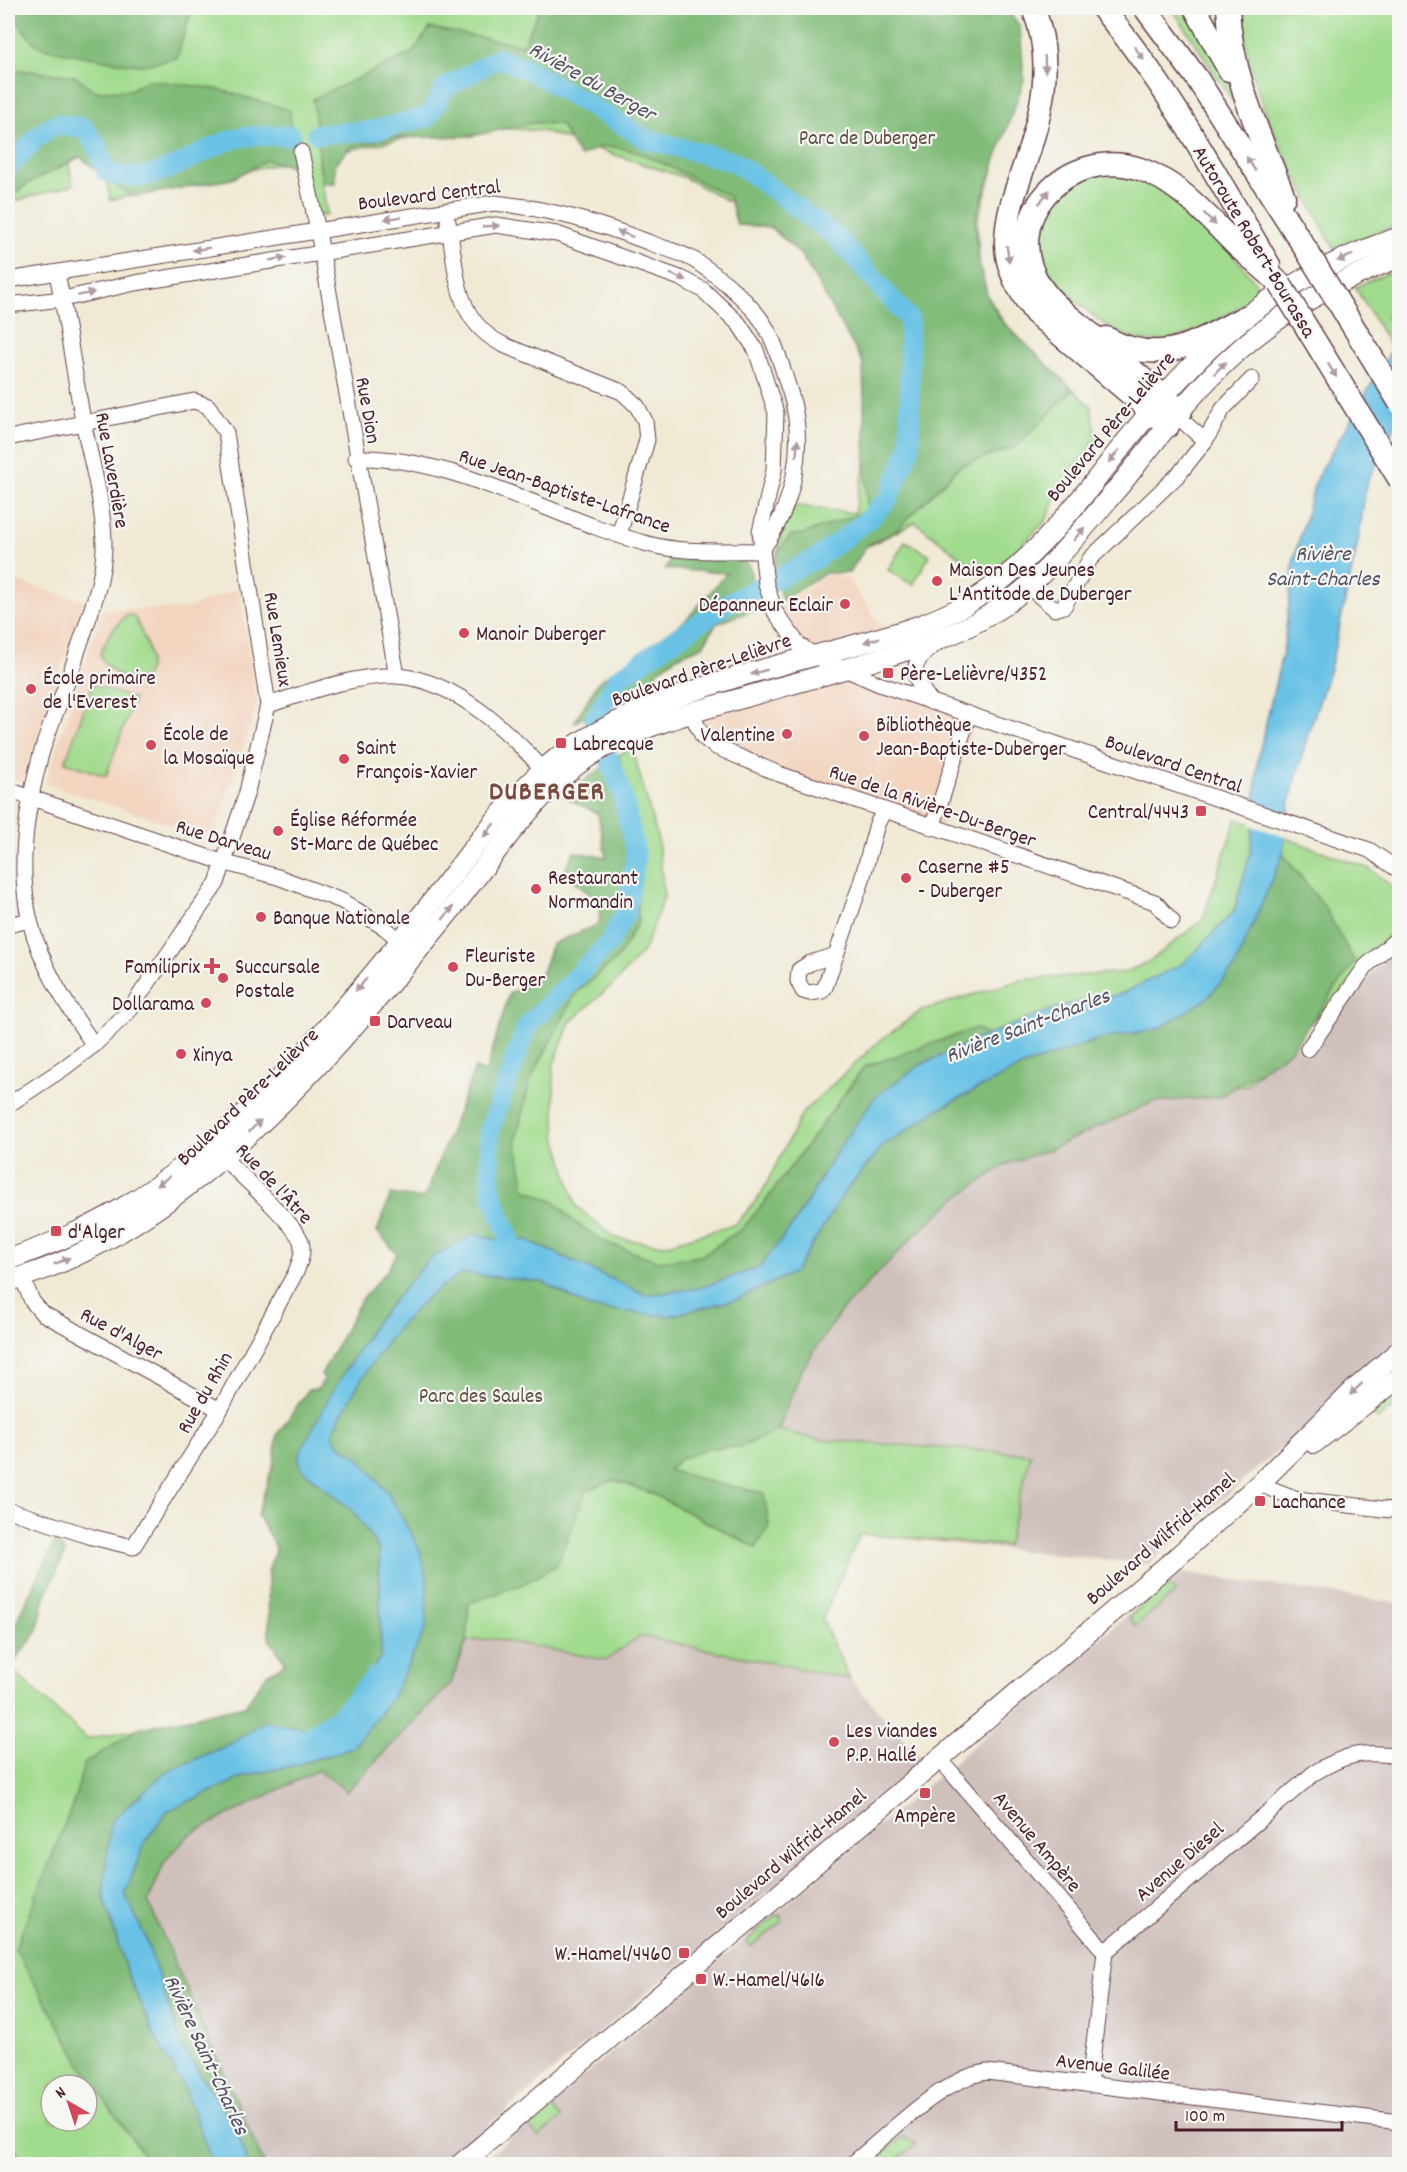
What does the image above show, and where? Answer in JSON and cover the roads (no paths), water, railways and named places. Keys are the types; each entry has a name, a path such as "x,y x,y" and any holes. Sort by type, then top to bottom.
{"highway":[{"path":"1034,8 1041,25 1046,62 1045,91 1039,121 1008,220 1006,244 1010,267 1018,290 1035,313 1175,418"},
{"name":"Autoroute Robert-Bourassa","path":"1102,8 1136,48 1172,102 1274,277 1400,480"},
{"name":"Autoroute Robert-Bourassa","path":"1145,8 1196,77 1400,403"},
{"path":"1195,8 1247,103"},
{"path":"1228,8 1235,63 1247,103 1305,248"},
{"path":"1157,404 1048,296 1036,278 1030,264 1029,231 1039,204 1056,183 1078,169 1094,165 1124,165 1164,181 1194,204 1274,277"},
{"path":"1074,320 1121,346 1155,352 1188,346 1245,317"}],"main road":[{"name":"Boulevard Père-Lelièvre","path":"15,1279 102,1244 158,1209 216,1151 400,941 510,804 550,777 580,752 695,692 928,622 964,605 1019,566 1057,527 1157,404 1206,351 1245,317 1277,292 1315,270 1400,237"},
{"name":"Boulevard Père-Lelièvre","path":"620,730 691,713 940,640 993,613 1029,587 1060,556 1175,418 1226,362 1272,323 1324,291 1400,257"},
{"name":"Boulevard Père-Lelièvre","path":"8,1260 60,1241 117,1212 216,1151 300,1082 416,953 518,825 550,777"},
{"name":"Boulevard Wilfrid-Hamel","path":"461,2164 1162,1571 1259,1484 1356,1388 1400,1350"},
{"name":"Boulevard Wilfrid-Hamel","path":"1259,1484 1369,1404 1400,1377"}],"street":[{"name":"Rue Dion","path":"301,152 318,231 396,676"},
{"name":"Boulevard Central","path":"8,280 494,203 535,207 603,225 693,259 734,291 757,314 773,339 796,411 798,433 795,472 782,516 761,551"},
{"path":"446,210 460,292 475,326 489,338 506,346 622,392 637,406 645,421 647,440 619,535"},
{"name":"Boulevard Central","path":"8,305 63,299 135,283 496,225 557,234 680,278 703,290 739,324 756,350 776,412 774,470 760,532 761,551 770,600 775,612 798,644 815,656 931,702 1369,850 1400,871"},
{"name":"Rue Laverdière","path":"57,273 83,421 100,497 104,547 99,583 65,692 42,753 31,798 26,838 30,920 53,980 70,1011 94,1045"},
{"path":"1029,587 1049,606 1055,609 1064,606 1090,559 1180,473 1205,441 1223,410 1252,379"},
{"name":"Rue Lemieux","path":"8,438 194,400 208,406 226,433 267,705 248,792 222,862 217,883 128,1012 94,1045 8,1105"},
{"path":"1175,418 1205,441"},
{"name":"Rue Jean-Baptiste-Lafrance","path":"356,458 387,459 438,468 619,535 674,549 761,551"},
{"path":"931,702 916,681 915,669 923,653 940,640"},
{"path":"267,705 320,689 396,676 424,681 467,701 516,739 550,777"},
{"name":"Rue de la Rivière-Du-Berger","path":"691,713 704,737 714,746 779,774 932,828 1155,902 1172,921"},
{"path":"932,828 969,714"},
{"name":"Rue Darveau","path":"8,790 222,862 278,877 342,901 385,928 416,953"},
{"path":"836,955 861,883 877,824 884,811"},
{"path":"8,926 30,920"},
{"path":"1308,1049 1366,966 1400,936"},
{"name":"Rue de l'Âtre","path":"216,1151 267,1201 300,1239 303,1253"},
{"name":"Rue du Rhin","path":"8,1510 133,1547 220,1410 296,1272 303,1253"},
{"name":"Rue d'Alger","path":"15,1279 32,1301 54,1321 220,1410"},
{"path":"1259,1484 1298,1499 1400,1511"},
{"name":"Avenue Diesel","path":"1105,1952 1314,1773 1341,1757 1365,1752 1400,1756"},
{"name":"Avenue Ampère","path":"939,1758 1105,1952"},
{"path":"1089,2085 1105,1952"},
{"name":"Avenue Galilée","path":"852,2164 952,2082 974,2073 987,2072 1400,2122"}],"water":[{"name":"Rivière Saint-Charles","path":"1399,330 1399,417 1366,485 1359,537 1330,669 1306,741 1290,801 1283,854 1234,968 1205,1000 1158,1029 1103,1038 1023,1066 940,1108 883,1146 844,1193 795,1272 738,1299 669,1316 590,1308 543,1282 462,1273 413,1311 386,1343 361,1379 332,1434 339,1445 360,1459 388,1493 419,1548 427,1578 426,1628 391,1699 352,1748 296,1765 247,1775 167,1811 145,1841 125,1894 146,1939 182,2047 237,2130 247,2164 213,2164 184,2088 153,2032 126,1970 103,1894 111,1821 165,1773 232,1743 265,1721 323,1732 355,1701 381,1655 379,1549 353,1511 302,1469 298,1456 331,1394 375,1323 429,1259 473,1234 495,1239 527,1240 646,1295 700,1288 760,1267 795,1222 834,1156 874,1098 922,1064 987,1035 1064,1005 1121,994 1184,963 1234,911 1251,850 1258,758 1284,646 1294,558 1316,479 1392,349"}],"waterway":[{"name":"Rivière du Berger","path":"317,134 371,131 428,117 445,88 498,58 531,71 646,139 735,162 834,235 909,319 910,447 888,499 870,518 817,558 730,602 617,679 594,720 622,793 636,854 626,912 609,943 527,1026 489,1131 491,1191 519,1264"},
{"name":"Rivière du Berger","path":"8,168 39,135 56,124 84,128 98,148 106,172 124,176 156,173 238,138 291,135"},
{"name":"Rivière Saint-Charles","path":"297,1745 341,1715 376,1676"}],"place":[{"name":"Maison Des Jeunes L'Antitode de Duberger","path":"937,581"},
{"name":"Dépanneur Eclair","path":"845,604"},
{"name":"Manoir Duberger","path":"464,633"},
{"name":"Père-Lelièvre/4352","path":"888,673"},
{"name":"École primaire de l'Everest","path":"31,689"},
{"name":"Valentine","path":"787,734"},
{"name":"Bibliothèque Jean-Baptiste-Duberger","path":"864,736"},
{"name":"Labrecque","path":"561,743"},
{"name":"École de la Mosaïque","path":"151,745"},
{"name":"Saint François-Xavier","path":"344,759"},
{"name":"Central/4443","path":"1201,811"},
{"name":"Église Réformée St-Marc de Québec","path":"278,831"},
{"name":"Caserne #5 - Duberger","path":"906,878"},
{"name":"Restaurant Normandin","path":"536,889"},
{"name":"Banque Nationale","path":"261,917"},
{"name":"Familiprix","path":"212,966"},
{"name":"Fleuriste Du-Berger","path":"453,967"},
{"name":"Succursale Postale","path":"223,978"},
{"name":"Dollarama","path":"206,1003"},
{"name":"Darveau","path":"375,1021"},
{"name":"Xinya","path":"181,1054"},
{"name":"d'Alger","path":"56,1231"},
{"name":"Lachance","path":"1260,1501"},
{"name":"Les viandes P.P. Hallé","path":"834,1742"},
{"name":"Ampère","path":"925,1793"},
{"name":"W.-Hamel/4460","path":"684,1953"},
{"name":"W.-Hamel/4616","path":"701,1979"}],"district":[{"name":"DUBERGER","path":"547,790"}],"park label":[{"name":"Parc de Duberger","path":"867,137"},
{"name":"Parc des Saules","path":"481,1395"}]}
